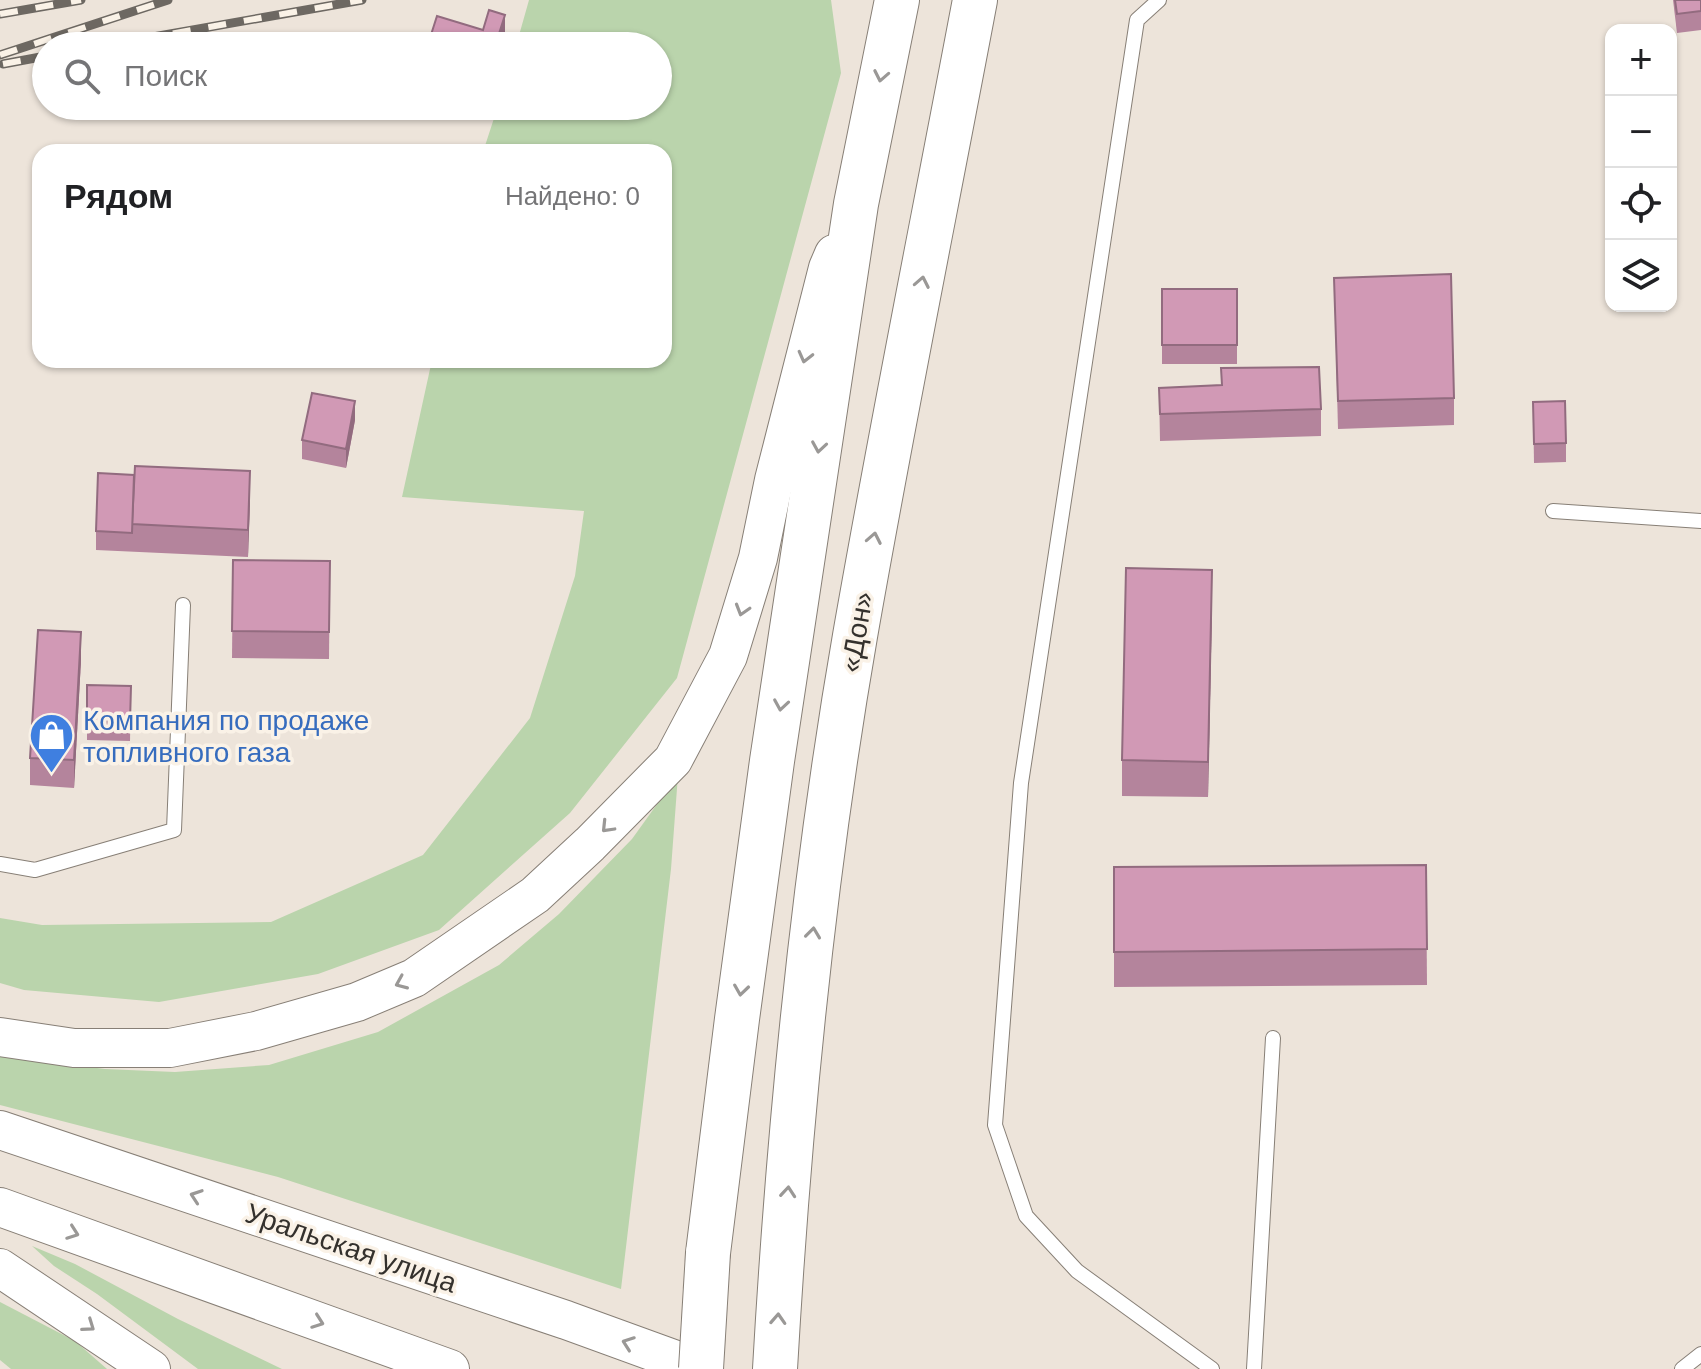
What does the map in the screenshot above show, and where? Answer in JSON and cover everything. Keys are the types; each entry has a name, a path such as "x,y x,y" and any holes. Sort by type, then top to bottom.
{"highway":[{"path":"701,1369 708,1253 772,761 856,204 897,0"},
{"name":"«Дон»","path":"775,1369 805,1000 827,822 855,638 975,0"}],"main road":[{"path":"0,1037 74,1048 170,1048 256,1031 357,1002 414,978 535,895 590,844 673,760 728,656 758,558 774,480 828,268 856,204"},
{"name":"Уральская улица","path":"0,1130 566,1320 701,1369"},
{"path":"0,1207 450,1369"},
{"path":"0,1268 151,1369"}],"lane":[{"path":"1159,0 1137,20 1024,768 995,1125 1026,1216 1077,1271 1212,1369"},
{"path":"1553,511 1701,521"},
{"path":"0,864 35,870 174,830 183,605"},
{"path":"1254,1369 1273,1038"},
{"path":"1682,1369 1701,1354"}],"green space":[{"path":"529,0 831,0 841,73 677,678 570,813 439,930 318,974 159,1002 24,990 0,983 0,918 42,925 271,922 423,855 530,718 575,576 584,511 402,497 430,368 672,368 672,144 486,144 493,120 672,120 672,32 520,32"},
{"path":"678,775 671,869 621,1289 278,1177 0,1105 0,1050 50,1062 105,1069 175,1072 269,1065 378,1032 499,965 559,914 632,839"},
{"path":"32,1246 75,1264 178,1319 282,1369 198,1369 54,1266"},
{"path":"0,1302 75,1341 107,1369 11,1369 0,1360"}],"building":[{"path":"1675,0 1701,0 1701,11 1677,14"},
{"path":"489,10 505,15 500,32 432,32 437,16 483,30"},
{"path":"1451,274 1454,398 1338,401 1334,278"},
{"path":"1162,289 1237,289 1237,345 1162,345"},
{"path":"1319,367 1321,409 1160,414 1159,388 1222,385 1221,368"},
{"path":"312,393 355,401 346,449 302,440"},
{"path":"1565,401 1566,443 1534,444 1533,402"},
{"path":"135,466 250,471 248,530 132,524"},
{"path":"98,473 134,475 132,533 96,531"},
{"path":"233,560 330,561 329,632 232,631"},
{"path":"1126,568 1212,570 1208,762 1122,760"},
{"path":"38,630 81,632 74,760 30,758"},
{"path":"87,685 131,686 130,722 87,721"},
{"path":"1426,865 1427,949 1114,952 1114,867"}],"railway":[{"path":"0,14 81,0"},
{"path":"70,32 168,0"},
{"path":"181,32 362,0"},
{"path":"0,55 32,45"},
{"path":"3,64 32,59"}],"place":[{"name":"Компания по продаже топливного газа","path":"52,775"}]}
